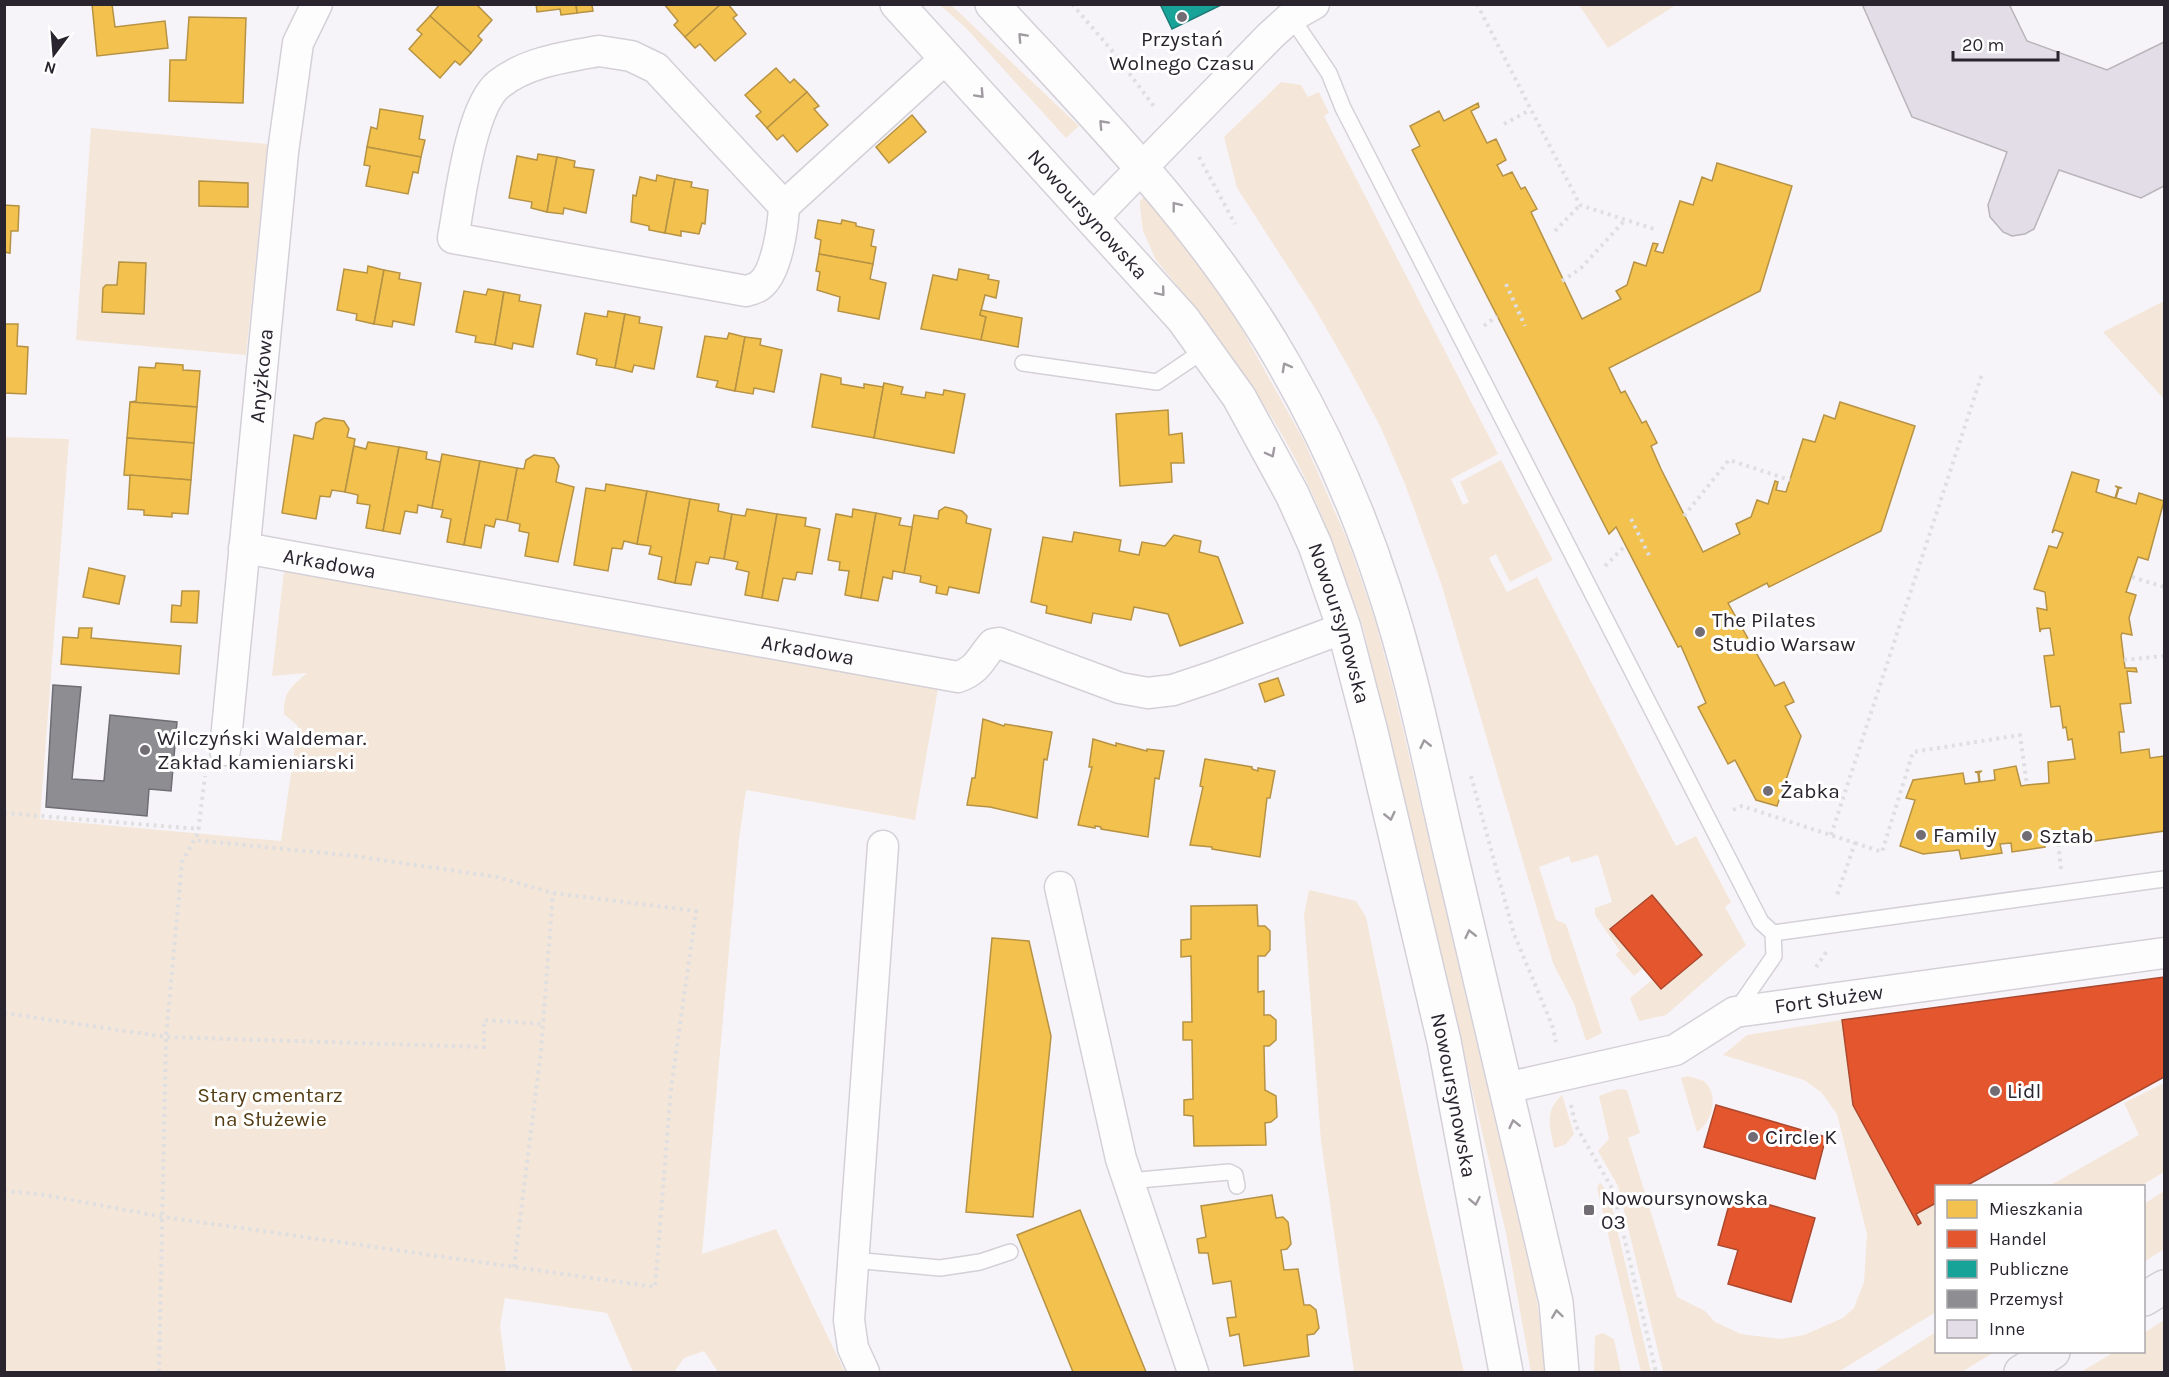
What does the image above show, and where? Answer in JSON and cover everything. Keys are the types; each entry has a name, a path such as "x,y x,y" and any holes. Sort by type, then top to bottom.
{"main road":[{"path":"2145,1298 2164,1287"},
{"path":"2021,1372 2051,1353"}],"street":[{"name":"Anyżkowa","path":"225,750 283,152 298,43 317,4"},
{"name":"Nowoursynowska","path":"897,4 1153,284 1206,349 1239,397 1292,494 1315,545 1344,628 1444,1041 1506,1372"},
{"path":"992,4 1143,166 1195,230 1257,318 1313,418 1362,528 1402,650 1506,1088 1556,1302 1562,1372"},
{"path":"1093,218 1302,11"},
{"path":"784,206 656,68 631,56 599,51 550,61 524,70 497,85 481,110 468,153 453,238 746,291 760,285 768,277 778,246 784,206 946,58"},
{"name":"Arkadowa","path":"244,548 958,677 972,673 993,644 999,643 1120,688 1148,693 1173,690 1344,628"},
{"path":"864,1372 852,1348 849,1320 883,846"},
{"path":"1060,887 1128,1181 1192,1372"},
{"name":"Fort Służew","path":"1506,1088 1675,1050 1735,1012 2164,953"}],"lane":[{"path":"1302,11 1343,108 1751,904 1761,922 1773,933 1774,956 1735,1012"},
{"path":"1023,363 1157,382 1206,349"},
{"path":"1773,933 2164,879"},
{"path":"1128,1181 1229,1172 1235,1175 1238,1186"},
{"path":"853,1260 940,1268 980,1262 1011,1252"}],"path":[{"path":"1072,4 1160,112"},
{"path":"1477,4 1580,205 1657,230"},
{"path":"1504,124 1530,110"},
{"path":"1555,231 1580,205"},
{"path":"1562,281 1581,268 1625,220"},
{"path":"1506,284 1525,326"},
{"path":"1479,330 1497,316"},
{"path":"1831,835 1982,374"},
{"path":"1684,516 1729,460 1790,480"},
{"path":"1631,519 1651,559"},
{"path":"1601,569 1626,545"},
{"path":"2132,577 2164,587"},
{"path":"2124,660 2164,656"},
{"path":"1726,813 1742,806 1882,852 1913,752 2020,735 2027,785"},
{"path":"159,1372 166,1037 182,862 199,829 208,748 225,750"},
{"path":"4,813 199,829"},
{"path":"2061,873 2058,839 2080,837"},
{"path":"4,1191 39,1194 164,1216 655,1287 671,1089 696,911 553,893 497,877 354,856 194,840"},
{"path":"1835,902 1855,843"},
{"path":"514,1267 543,1024 553,893"},
{"path":"4,1013 166,1037 484,1047 484,1020 543,1024"},
{"path":"1571,1104 1576,1126 1613,1190 1656,1372"}],"green space":[{"path":"940,5 951,5 1079,126 1066,138 966,28"},
{"path":"1579,5 1676,5 1608,48"},
{"path":"1281,82 1301,85 1308,97 1319,92 1329,113 1324,116 1498,454 1451,479 1463,505 1469,502 1460,482 1501,460 1553,560 1510,582 1496,554 1489,558 1507,592 1537,577 1676,846 1696,836 1731,902 1725,907 1746,945 1666,1015 1639,1021 1630,998 1653,979 1661,989 1701,955 1652,895 1611,929 1643,968 1634,976 1615,954 1620,951 1595,915 1595,908 1612,902 1598,855 1571,863 1569,856 1539,867 1556,920 1566,924 1602,1033 1586,1041 1574,1004 1553,963 1441,583 1405,484 1380,426 1349,368 1314,307 1237,188 1224,137"},
{"path":"91,128 268,144 246,355 76,340"},
{"path":"1145,196 1206,275 1239,324 1304,441 1349,544 1375,620 1393,687 1535,1291 1541,1325 1544,1372 1531,1372 1506,1233 1363,627 1319,508 1286,442 1235,361 1156,260 1143,231 1140,201"},
{"path":"2164,301 2164,399 2103,332"},
{"name":"Stary cmentarz na Służewie","path":"5,437 69,439 40,819 281,841 298,726 284,714 284,706 293,686 307,673 272,676 284,571 938,689 915,820 746,790 739,839 702,1254 776,1229 845,1372 718,1372 704,1351 684,1358 674,1372 633,1372 607,1313 505,1298 500,1326 506,1372 5,1372"},
{"path":"1309,890 1356,901 1366,917 1421,1185 1464,1372 1354,1372 1321,1141 1304,915"},
{"path":"1842,1020 1918,1224 1921,1222 1916,1214 1935,1204 1935,1313 1838,1372 1663,1372 1618,1186 1598,1151 1609,1139 1599,1096 1618,1089 1627,1090 1640,1133 1628,1138 1677,1297 1705,1311 1715,1322 1741,1334 1781,1339 1804,1335 1843,1318 1854,1308 1864,1282 1867,1234 1837,1114 1821,1092 1804,1080 1723,1055 1747,1035"},
{"path":"1688,1076 1704,1081 1709,1087 1713,1100 1707,1121 1697,1132 1681,1078"},
{"path":"2164,1083 2164,1172 2143,1185 2051,1185 2139,1135 2124,1103"},
{"path":"1562,1095 1574,1134 1565,1145 1554,1148 1550,1119 1556,1101"},
{"path":"1600,1182 1609,1195 1651,1372 1641,1372 1597,1188"},
{"path":"2164,1191 2164,1249 2145,1261 2145,1203"},
{"path":"2164,1320 2164,1372 2081,1372 2112,1353 2145,1353 2145,1332"},
{"path":"1603,1333 1614,1339 1621,1372 1594,1372 1595,1336"},
{"path":"1935,1333 1935,1353 1992,1353 1962,1372 1873,1372"}],"building: Mieszkania":[{"path":"92,4 112,4 115,27 165,21 168,48 97,56"},
{"path":"440,4 476,4 492,20 478,36 482,40 471,53 430,16"},
{"path":"536,4 576,4 577,13 561,15 560,9 537,12"},
{"path":"576,4 595,4 592,5 593,11 577,13"},
{"path":"664,4 721,4 685,37 674,25 678,21"},
{"path":"721,4 728,4 737,15 733,18 746,34 715,61 700,44 695,48 685,37"},
{"path":"430,16 471,53 460,65 455,61 440,78 409,49 422,34 417,30"},
{"path":"189,17 246,18 243,103 169,101 170,60 186,60"},
{"path":"776,68 790,83 794,79 807,92 767,128 756,116 761,112 745,95"},
{"path":"807,92 819,106 814,109 828,125 797,152 783,135 777,140 767,128"},
{"path":"1478,103 1479,107 1471,111 1487,143 1496,139 1506,160 1497,165 1503,176 1512,172 1521,189 1525,187 1537,209 1531,212 1582,319 1621,299 1616,291 1627,285 1634,262 1646,266 1653,243 1658,244 1655,251 1663,253 1680,201 1693,205 1702,177 1712,181 1717,163 1792,186 1760,291 1609,368 1621,393 1625,391 1642,423 1646,421 1657,443 1651,446 1661,469 1703,552 1740,534 1736,524 1751,517 1757,500 1768,504 1775,481 1778,482 1776,490 1786,492 1803,439 1815,442 1824,415 1835,419 1840,402 1915,426 1881,531 1769,587 1767,583 1728,603 1775,686 1784,682 1794,702 1785,706 1801,736 1777,806 1756,800 1735,760 1728,764 1698,707 1706,703 1681,646 1678,647 1616,527 1609,534 1412,150 1420,146 1410,126 1439,111 1444,121"},
{"path":"380,109 423,116 419,139 425,140 421,157 367,147 371,127 377,129"},
{"path":"912,115 926,132 889,163 876,147"},
{"path":"367,147 421,157 418,173 413,172 408,194 366,186 370,166 364,165"},
{"path":"538,154 557,157 547,212 531,208 532,202 509,198 517,156 537,160"},
{"path":"557,157 575,161 574,167 594,170 586,213 564,208 563,214 547,212"},
{"path":"657,175 675,179 665,233 649,230 649,226 631,222 633,195 636,196 640,177 656,181"},
{"path":"675,179 692,182 691,187 708,190 705,224 702,223 699,234 681,231 681,236 665,233"},
{"path":"199,181 248,183 248,207 199,206"},
{"path":"4,205 19,206 18,231 11,231 10,253 4,252"},
{"path":"818,220 841,224 842,220 874,230 871,246 876,247 873,264 819,254 821,240 815,238"},
{"path":"819,254 873,264 870,279 886,283 879,319 838,311 840,297 817,290 820,272 816,271"},
{"path":"119,262 146,263 144,314 102,312 103,288 106,285 117,285"},
{"path":"368,266 384,270 374,324 356,320 357,314 337,310 344,269 367,273"},
{"path":"959,269 989,275 988,279 999,281 996,298 985,295 980,315 986,317 981,340 921,329 933,275 957,280"},
{"path":"384,270 400,273 399,279 421,283 414,325 393,321 392,327 374,324"},
{"path":"488,289 504,292 495,345 475,342 476,336 456,332 464,291 486,295"},
{"path":"504,292 520,295 519,301 541,305 533,347 513,343 512,349 495,345"},
{"path":"981,310 1022,318 1018,347 981,340 986,317 980,315"},
{"path":"608,311 625,314 615,368 596,365 597,359 577,354 585,313 607,317"},
{"path":"625,314 640,317 639,323 662,327 654,369 634,365 632,372 615,368"},
{"path":"4,324 18,324 17,346 28,347 26,394 4,393"},
{"path":"729,333 745,337 735,391 716,387 718,381 697,377 705,336 727,339"},
{"path":"745,337 761,339 760,345 782,350 774,392 754,388 753,394 735,391"},
{"path":"156,363 183,365 183,370 200,371 197,407 130,402 136,401 139,367 155,368"},
{"path":"821,374 841,378 841,384 864,388 864,384 883,387 884,383 874,438 812,427"},
{"path":"884,383 903,387 901,394 925,398 926,392 943,395 944,390 965,394 954,453 874,438"},
{"path":"130,402 197,407 194,443 127,438"},
{"path":"1168,410 1169,435 1182,433 1184,463 1171,463 1172,482 1120,486 1116,414"},
{"path":"324,418 344,421 349,429 347,437 355,439 345,492 332,490 330,497 320,496 316,519 282,513 294,435 313,439 316,423"},
{"path":"127,438 194,443 191,480 124,475"},
{"path":"368,442 399,447 383,531 366,528 370,505 357,503 358,495 345,492 354,446 366,449"},
{"path":"399,447 427,452 426,459 441,462 432,508 418,505 417,513 405,511 400,534 383,531"},
{"path":"442,454 480,461 464,545 447,542 451,519 441,517 443,510 432,508"},
{"path":"534,455 554,458 559,466 556,482 574,487 558,562 525,556 529,533 519,531 520,524 507,521 517,468 524,469 526,460"},
{"path":"480,461 517,468 507,521 496,519 494,527 485,525 481,548 464,545"},
{"path":"2072,472 2099,480 2096,492 2115,498 2118,488 2115,486 2122,488 2119,488 2116,498 2136,504 2139,493 2164,501 2148,560 2138,557 2126,592 2136,595 2129,618 2132,635 2122,633 2121,636 2125,668 2136,668 2137,672 2127,671 2131,703 2120,704 2124,732 2119,732 2121,753 2149,749 2150,758 2164,756 2164,831 2088,842 2081,842 2080,833 2044,838 2045,847 2012,852 2011,843 2000,844 2002,853 1961,859 1959,850 1923,854 1900,846 1915,800 1906,798 1913,780 1963,773 1965,784 1979,782 1978,773 1975,772 1982,771 1979,773 1980,782 1995,780 1994,770 2016,766 2021,786 2049,783 2048,762 2075,759 2072,739 2068,740 2066,727 2063,728 2060,706 2051,707 2044,656 2054,655 2050,628 2041,629 2040,632 2037,608 2047,610 2045,592 2034,589 2049,546 2057,548 2063,533 2055,530 2052,533"},
{"path":"130,475 191,480 188,514 172,513 172,517 144,515 144,510 128,509"},
{"path":"606,484 647,491 637,544 624,541 622,549 612,548 608,571 574,565 586,488 605,491"},
{"path":"647,491 690,499 675,583 658,579 662,557 649,554 651,546 637,544"},
{"path":"690,499 719,504 718,511 732,514 724,559 710,557 708,564 696,562 691,585 675,583"},
{"path":"945,507 962,511 967,516 966,523 991,529 979,593 949,587 947,595 936,593 937,586 920,582 921,576 904,573 914,515 938,519 939,511"},
{"path":"747,509 777,514 762,598 745,595 749,572 736,569 738,562 724,559 732,514 745,516"},
{"path":"853,509 876,513 861,598 845,595 849,571 839,570 840,562 828,560 836,514 852,517"},
{"path":"876,513 901,518 899,525 912,527 904,573 893,571 892,579 883,577 878,601 861,598"},
{"path":"777,514 806,518 805,526 820,529 812,574 797,572 795,580 783,578 778,601 762,598"},
{"path":"1074,532 1121,540 1119,551 1139,555 1142,542 1165,546 1174,535 1201,541 1199,552 1218,557 1243,623 1180,646 1168,614 1134,607 1131,620 1093,613 1091,623 1046,613 1047,606 1031,602 1043,537 1072,542"},
{"path":"89,568 125,576 119,604 83,597"},
{"path":"182,591 199,591 197,623 171,622 172,605 181,606"},
{"path":"79,628 92,628 91,638 181,646 179,674 61,664 63,637 78,638"},
{"path":"1278,678 1284,695 1265,702 1259,684"},
{"path":"983,719 1004,726 1005,724 1052,732 1047,760 1044,759 1037,818 990,807 967,805 972,778 975,778"},
{"path":"1093,739 1116,746 1116,743 1147,751 1147,749 1164,751 1159,779 1155,778 1148,837 1101,829 1101,827 1078,825 1092,767 1089,767"},
{"path":"1205,759 1252,767 1258,771 1258,768 1275,771 1270,798 1267,798 1260,857 1190,845 1203,787 1200,786"},
{"path":"1257,905 1258,926 1265,926 1270,931 1270,950 1265,956 1258,956 1258,992 1264,991 1264,1015 1270,1015 1276,1020 1276,1040 1269,1046 1264,1046 1265,1090 1276,1096 1277,1117 1265,1123 1266,1145 1194,1146 1193,1116 1184,1115 1184,1100 1193,1099 1192,1040 1183,1040 1183,1022 1192,1022 1191,956 1181,957 1181,940 1191,939 1191,906"},
{"path":"992,938 1029,941 1051,1036 1033,1217 966,1212"},
{"path":"1272,1195 1276,1218 1283,1217 1288,1222 1291,1244 1287,1249 1281,1250 1284,1270 1298,1269 1304,1305 1310,1305 1316,1310 1319,1328 1314,1334 1307,1335 1309,1356 1244,1366 1239,1334 1230,1336 1227,1318 1236,1317 1231,1281 1213,1284 1208,1253 1199,1253 1197,1239 1206,1237 1201,1206"},
{"path":"1080,1210 1146,1372 1073,1372 1017,1235"}],"building: Handel":[{"path":"1652,895 1702,955 1661,989 1610,929"},
{"name":"Lidl","path":"2164,977 2164,1077 1968,1185 1935,1185 1935,1204 1916,1214 1921,1223 1918,1225 1853,1105 1842,1020"},
{"path":"1716,1105 1826,1137 1815,1179 1704,1147"},
{"path":"1732,1194 1815,1218 1791,1302 1728,1284 1738,1250 1718,1245"}],"building: Publiczne":[{"name":"Przystań Wolnego Czasu","path":"1160,4 1223,4 1172,29"}],"building: Przemysł":[{"path":"53,685 81,687 72,779 104,781 110,715 177,722 171,791 149,789 147,816 46,807"}],"building: Inne":[{"path":"1862,4 2009,4 2027,41 2107,70 2164,42 2164,186 2141,198 2059,170 2034,229 2025,234 2012,236 2003,232 1990,217 1988,205 2007,152 1912,117"}],"place":[{"name":"Przystań Wolnego Czasu","path":"1182,17"},
{"name":"The Pilates Studio Warsaw","path":"1700,632"},
{"name":"Wilczyński Waldemar. Zakład kamieniarski","path":"145,750"},
{"name":"Żabka","path":"1768,791"},
{"name":"Family","path":"1921,835"},
{"name":"Sztab","path":"2027,836"},
{"name":"Lidl","path":"1995,1091"},
{"name":"Circle K","path":"1753,1137"},
{"name":"Nowoursynowska 03","path":"1589,1210"}]}
